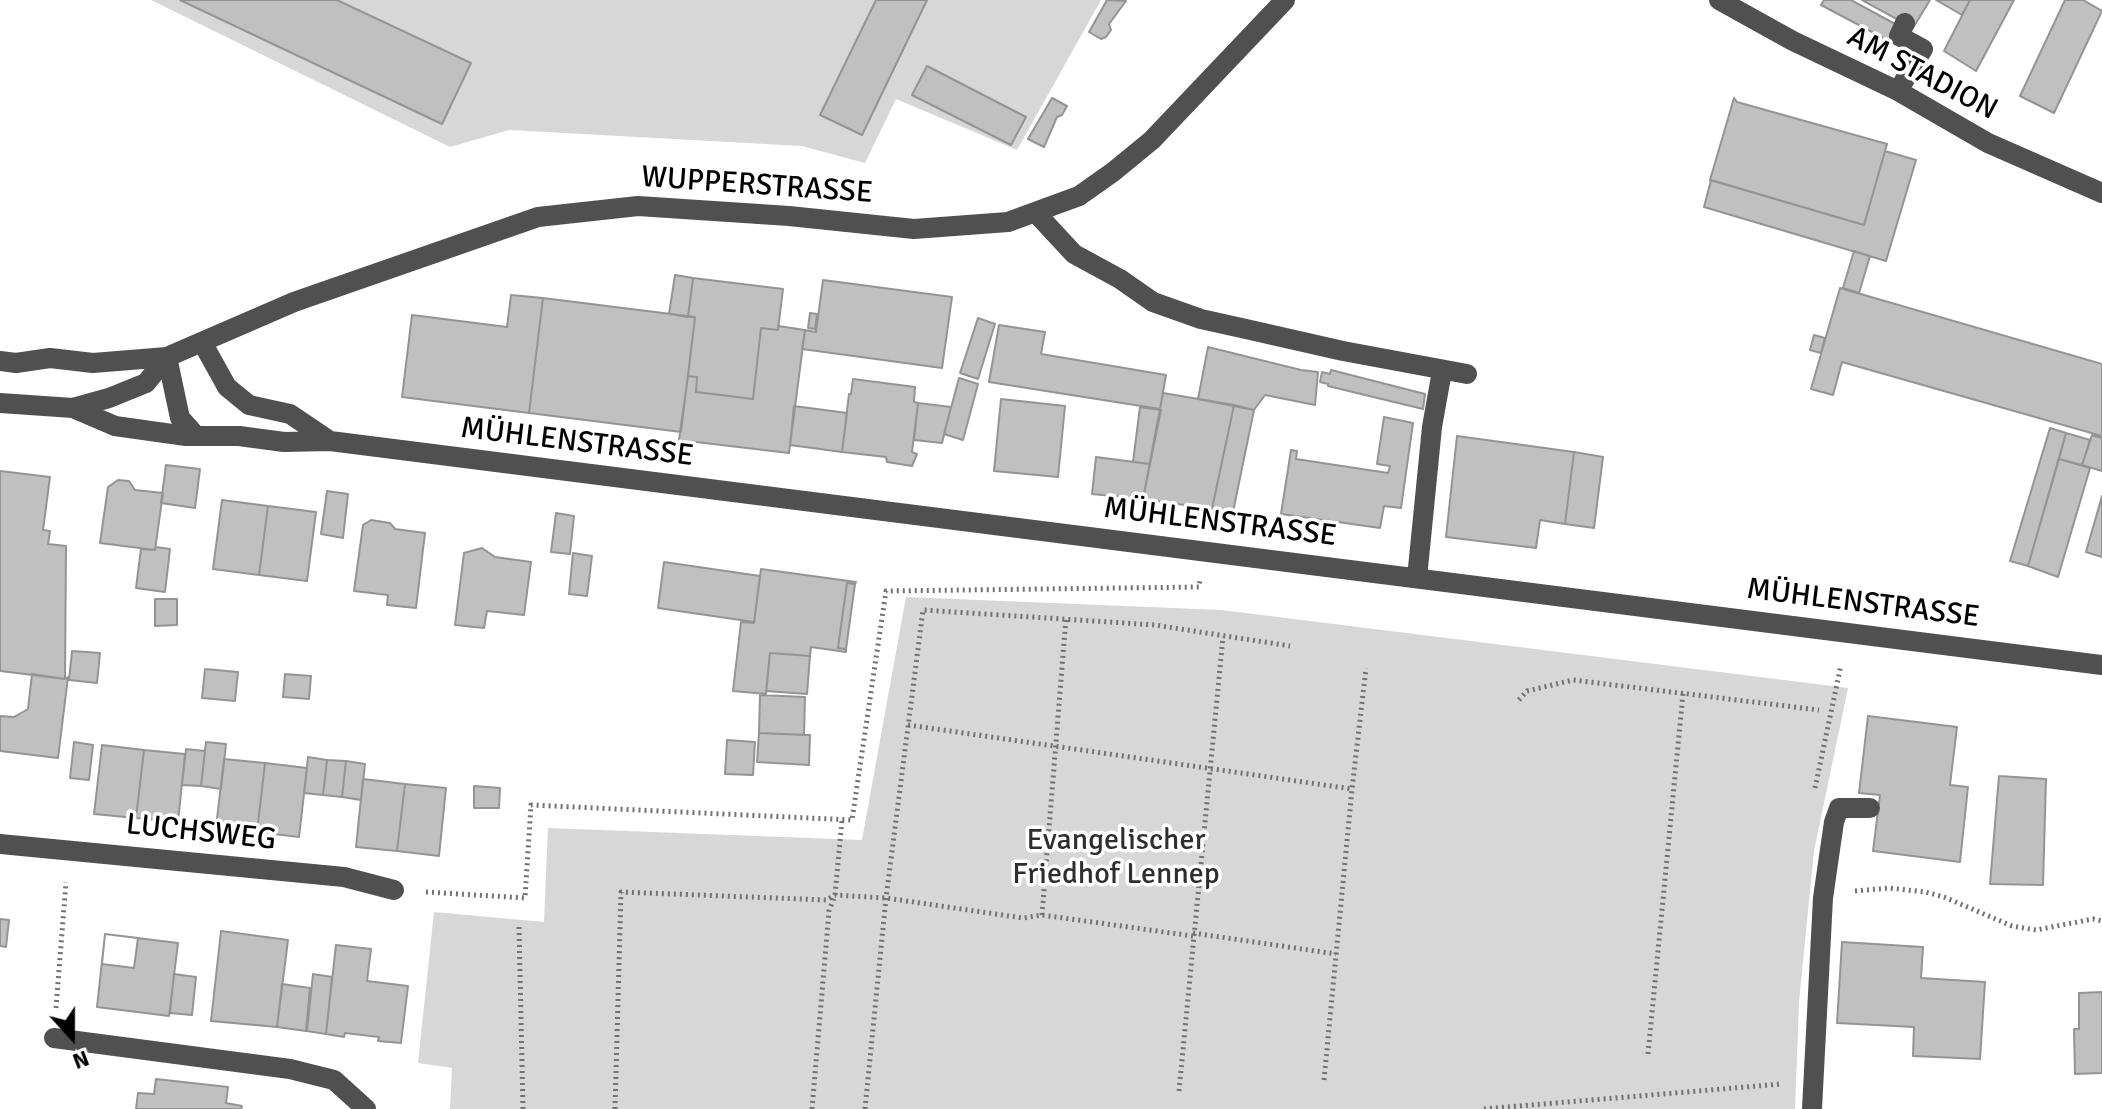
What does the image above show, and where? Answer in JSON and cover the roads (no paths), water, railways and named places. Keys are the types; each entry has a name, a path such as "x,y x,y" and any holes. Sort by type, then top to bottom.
{"street":[{"name":"WUPPERSTRASSE","path":"167,357 294,302 538,217 638,206 789,216 914,229 1008,222 1079,196 1152,140 1285,0"},
{"name":"AM STADION","path":"1719,0 1793,41 1898,91 1988,143 2102,193"},
{"path":"1898,91 1923,49 1899,36 1905,23"},
{"path":"1036,213 1074,254 1120,279 1153,302 1201,319 1467,374"},
{"name":"MÜHLENSTRASSE","path":"202,342 227,387 249,405 290,414 330,441"},
{"path":"0,361 16,363 50,358 93,363 167,357"},
{"path":"0,403 73,408 146,383 167,357"},
{"path":"167,357 180,418 196,436"},
{"path":"1417,578 1432,427 1442,371"},
{"name":"MÜHLENSTRASSE","path":"73,408 115,426 196,436 239,436 284,442 330,441 2102,665"},
{"path":"1812,1109 1823,898 1834,822 1839,808 1870,808"},
{"name":"LUCHSWEG","path":"0,844 344,877 394,890"},
{"path":"54,1038 290,1069 334,1080 366,1109"}],"park label":[{"name":"Evangelischer Friedhof Lennep","path":"1116,858"}]}
